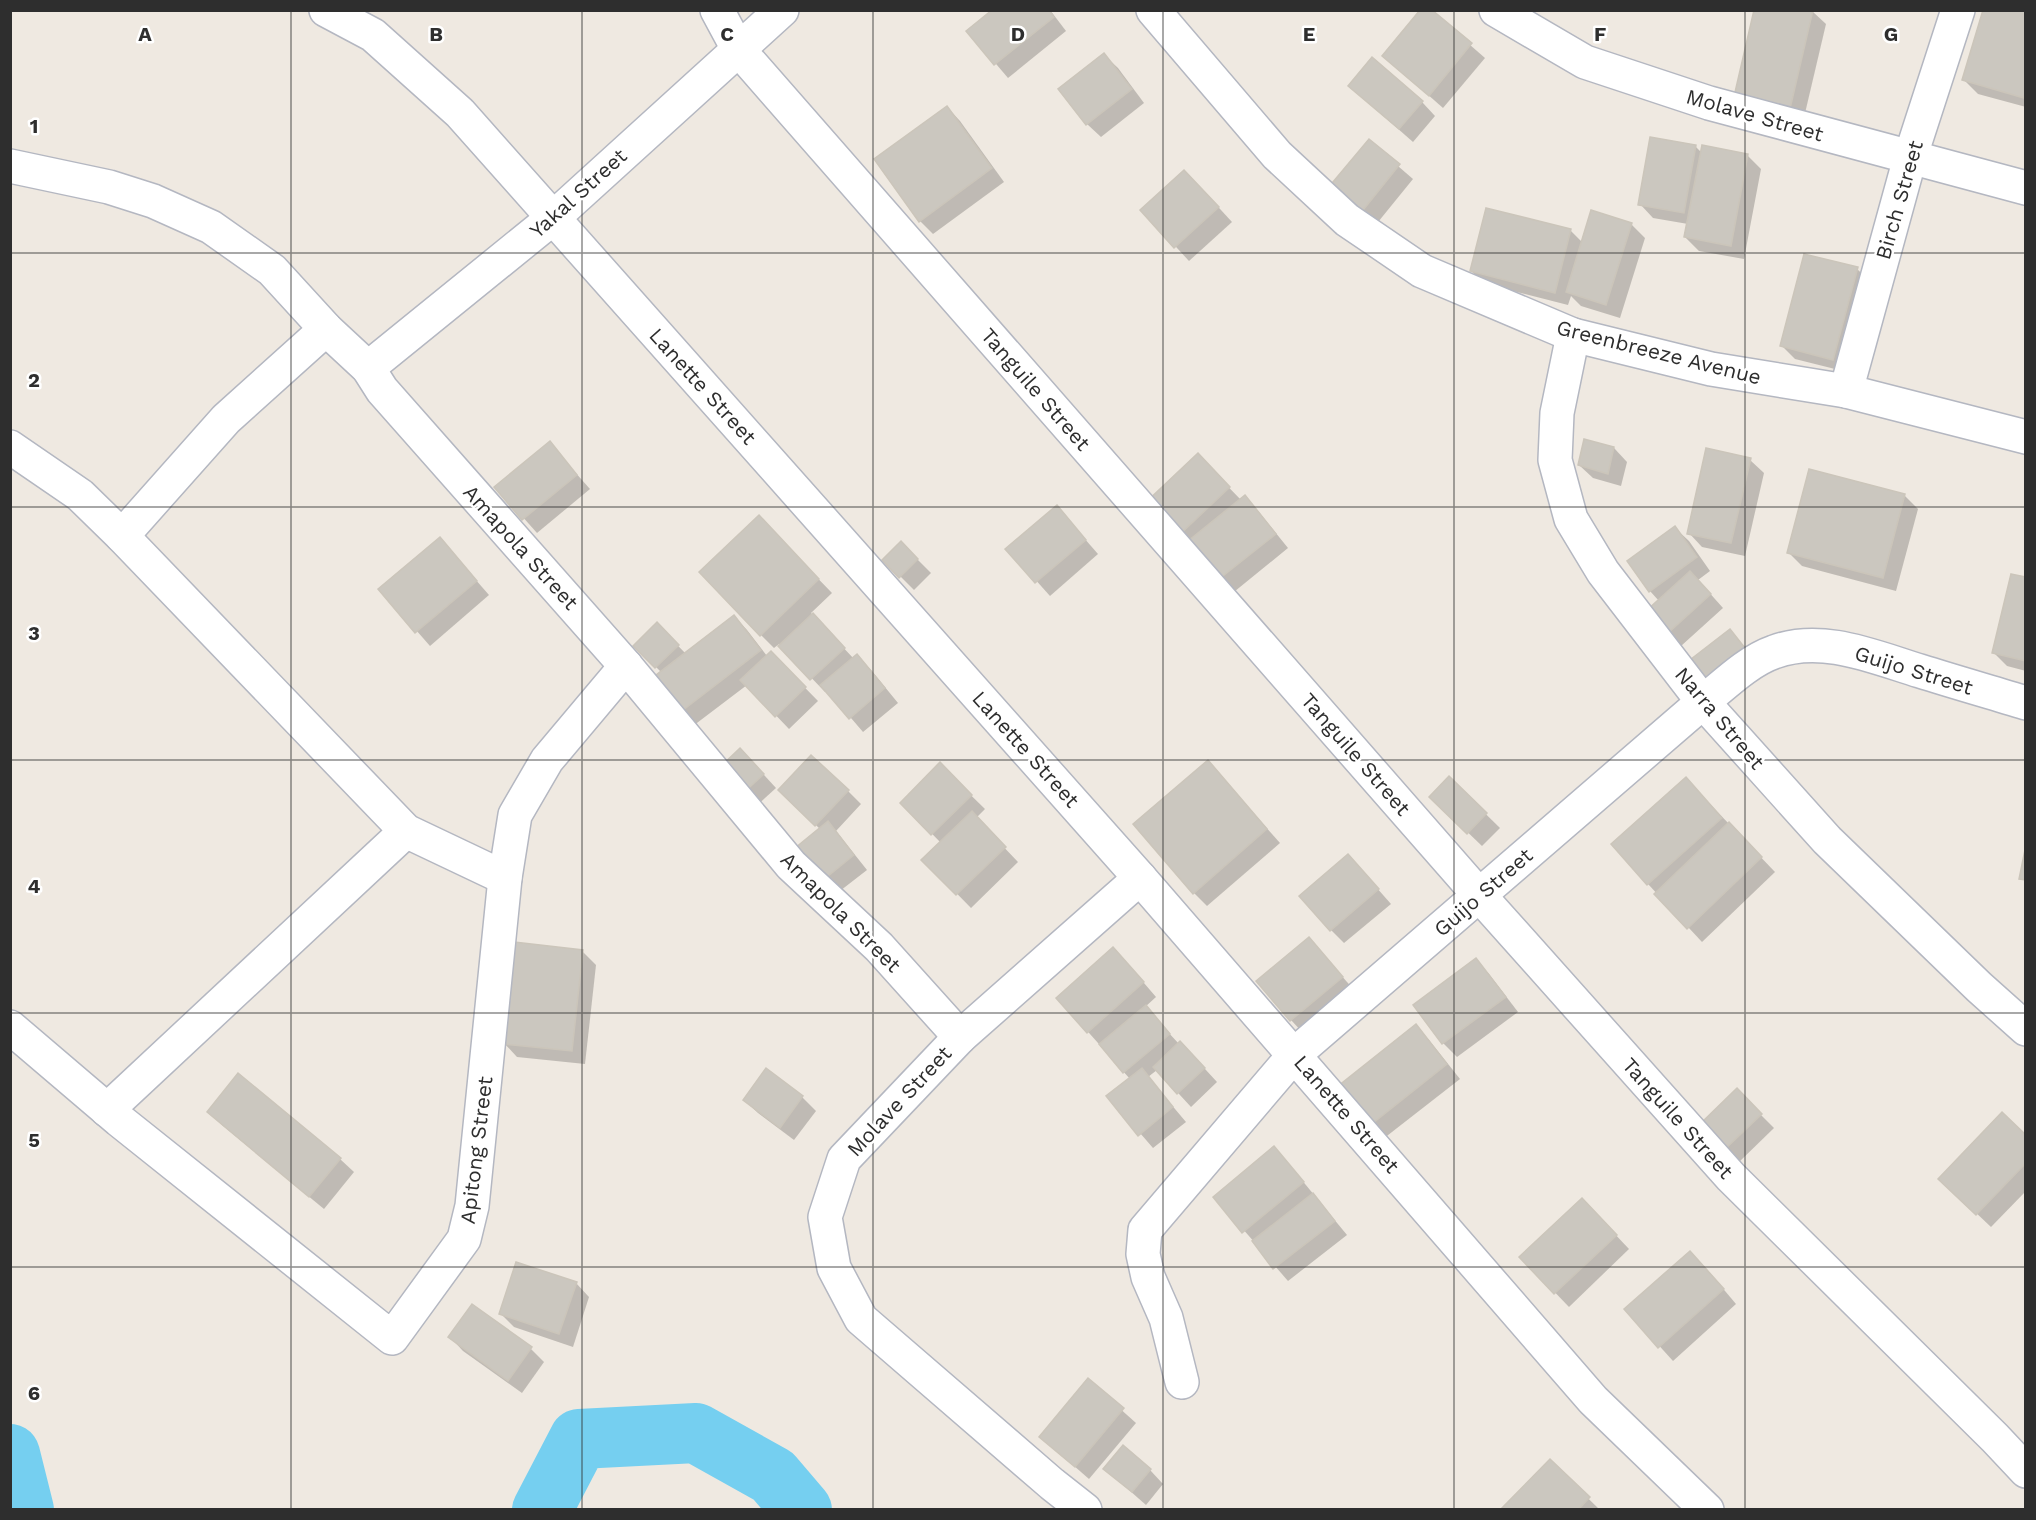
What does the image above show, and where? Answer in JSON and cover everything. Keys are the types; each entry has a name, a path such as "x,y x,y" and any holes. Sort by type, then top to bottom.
{"street":[{"name":"Lanette Street","path":"326,10 373,35 460,113 1295,1054 1593,1400 1707,1509"},
{"name":"Tanguile Street","path":"717,10 738,49 1479,895 1731,1177 1995,1438 2025,1472"},
{"name":"Yakal Street","path":"368,368 553,218 782,10"},
{"name":"Greenbreeze Avenue","path":"1153,10 1277,155 1347,220 1422,271 1573,335 1712,369 1846,391 2025,436"},
{"name":"Molave Street","path":"1496,10 1585,62 1709,103 2025,188"},
{"name":"Birch Street","path":"1846,391 1910,158 1958,10"},
{"name":"Amapola Street","path":"10,166 109,188 153,201 211,227 272,270 326,329 368,368 382,390 626,666 791,865 879,947 960,1037"},
{"path":"122,536 226,419 326,329"},
{"name":"Narra Street","path":"1573,335 1557,413 1555,460 1571,519 1603,572 1703,702 1827,840 2025,1029"},
{"path":"10,447 80,495 406,831 505,878"},
{"name":"Guijo Street","path":"1182,1382 1166,1318 1148,1277 1143,1254 1145,1230 1295,1054 1703,702 1752,664 1772,652 1798,645 1827,646 1859,652 2025,703"},
{"name":"Apitong Street","path":"10,1027 107,1110 392,1338 464,1239 472,1206 505,878 515,815 547,760 626,666"},
{"path":"107,1110 406,831"},
{"name":"Molave Street","path":"1085,1509 1052,1484 861,1320 834,1268 825,1217 844,1159 960,1037 1140,878"}],"building":[{"path":"992,10 1049,10 1054,17 994,65 966,31"},
{"path":"1420,10 1432,10 1472,43 1429,96 1382,56"},
{"path":"1754,10 1813,10 1789,113 1733,101"},
{"path":"1983,10 2026,10 2026,92 2024,98 1962,80"},
{"path":"1104,53 1132,89 1086,125 1058,89"},
{"path":"1372,57 1423,101 1399,129 1348,86"},
{"path":"947,106 992,168 919,222 874,159"},
{"path":"1650,137 1696,145 1684,213 1638,205"},
{"path":"1369,139 1400,164 1360,214 1328,188"},
{"path":"1702,145 1748,154 1731,246 1684,237"},
{"path":"1184,170 1219,207 1174,248 1140,210"},
{"path":"1486,208 1571,229 1555,293 1470,271"},
{"path":"1591,210 1632,223 1606,305 1566,292"},
{"path":"1804,254 1858,267 1833,360 1780,346"},
{"path":"1584,439 1614,447 1608,474 1578,465"},
{"path":"550,441 577,475 522,520 494,487"},
{"path":"1706,448 1751,458 1731,543 1687,534"},
{"path":"1198,453 1230,487 1175,539 1143,505"},
{"path":"1809,469 1905,494 1883,578 1787,553"},
{"path":"1245,495 1276,534 1214,583 1183,545"},
{"path":"1057,505 1086,540 1035,583 1005,549"},
{"path":"759,515 819,579 760,636 699,572"},
{"path":"1675,526 1697,557 1649,592 1627,561"},
{"path":"440,537 477,581 415,633 378,589"},
{"path":"901,541 918,559 899,578 882,560"},
{"path":"1690,571 1711,594 1667,634 1646,611"},
{"path":"2011,574 2026,577 2026,661 1992,653"},
{"path":"813,613 845,648 810,680 778,646"},
{"path":"734,615 761,650 674,717 647,682"},
{"path":"657,622 679,645 655,668 633,646"},
{"path":"1730,629 1749,653 1701,689 1682,666"},
{"path":"771,651 806,687 775,717 740,680"},
{"path":"857,654 885,688 849,719 820,685"},
{"path":"740,748 764,774 740,796 717,770"},
{"path":"811,755 849,790 815,826 778,790"},
{"path":"1208,760 1267,829 1193,894 1133,824"},
{"path":"940,762 972,795 931,835 900,803"},
{"path":"1449,776 1487,813 1467,834 1429,797"},
{"path":"1686,777 1722,818 1647,885 1611,844"},
{"path":"972,811 1006,847 956,895 921,860"},
{"path":"828,821 854,855 822,881 795,848"},
{"path":"1729,822 1762,857 1687,929 1654,894"},
{"path":"2026,845 2026,880 2019,879"},
{"path":"1348,854 1379,889 1330,931 1299,896"},
{"path":"1309,937 1343,977 1290,1021 1256,981"},
{"path":"514,942 583,950 572,1051 502,1044"},
{"path":"1113,947 1144,982 1087,1033 1056,998"},
{"path":"1476,958 1506,997 1442,1044 1413,1005"},
{"path":"1146,1005 1170,1034 1123,1073 1099,1044"},
{"path":"1416,1024 1447,1064 1368,1127 1337,1087"},
{"path":"1180,1041 1205,1068 1177,1094 1153,1067"},
{"path":"766,1068 803,1096 780,1128 743,1100"},
{"path":"1142,1068 1173,1107 1138,1136 1106,1096"},
{"path":"238,1073 341,1158 309,1197 207,1112"},
{"path":"1737,1088 1762,1114 1722,1152 1698,1126"},
{"path":"2002,1112 2026,1135 2026,1163 1976,1215 1938,1179"},
{"path":"1274,1146 1304,1182 1242,1233 1213,1197"},
{"path":"1313,1193 1335,1221 1273,1269 1252,1241"},
{"path":"1582,1198 1617,1235 1554,1294 1519,1257"},
{"path":"1690,1251 1724,1289 1658,1348 1624,1309"},
{"path":"516,1262 577,1282 559,1334 499,1314"},
{"path":"472,1304 532,1347 508,1381 448,1337"},
{"path":"1088,1378 1124,1408 1075,1467 1039,1437"},
{"path":"1123,1445 1151,1469 1132,1492 1103,1469"},
{"path":"1550,1459 1590,1497 1578,1510 1500,1510"}],"waterway":[{"path":"542,1510 579,1439 696,1433 773,1476 802,1510"},
{"path":"10,1454 24,1510"}]}
